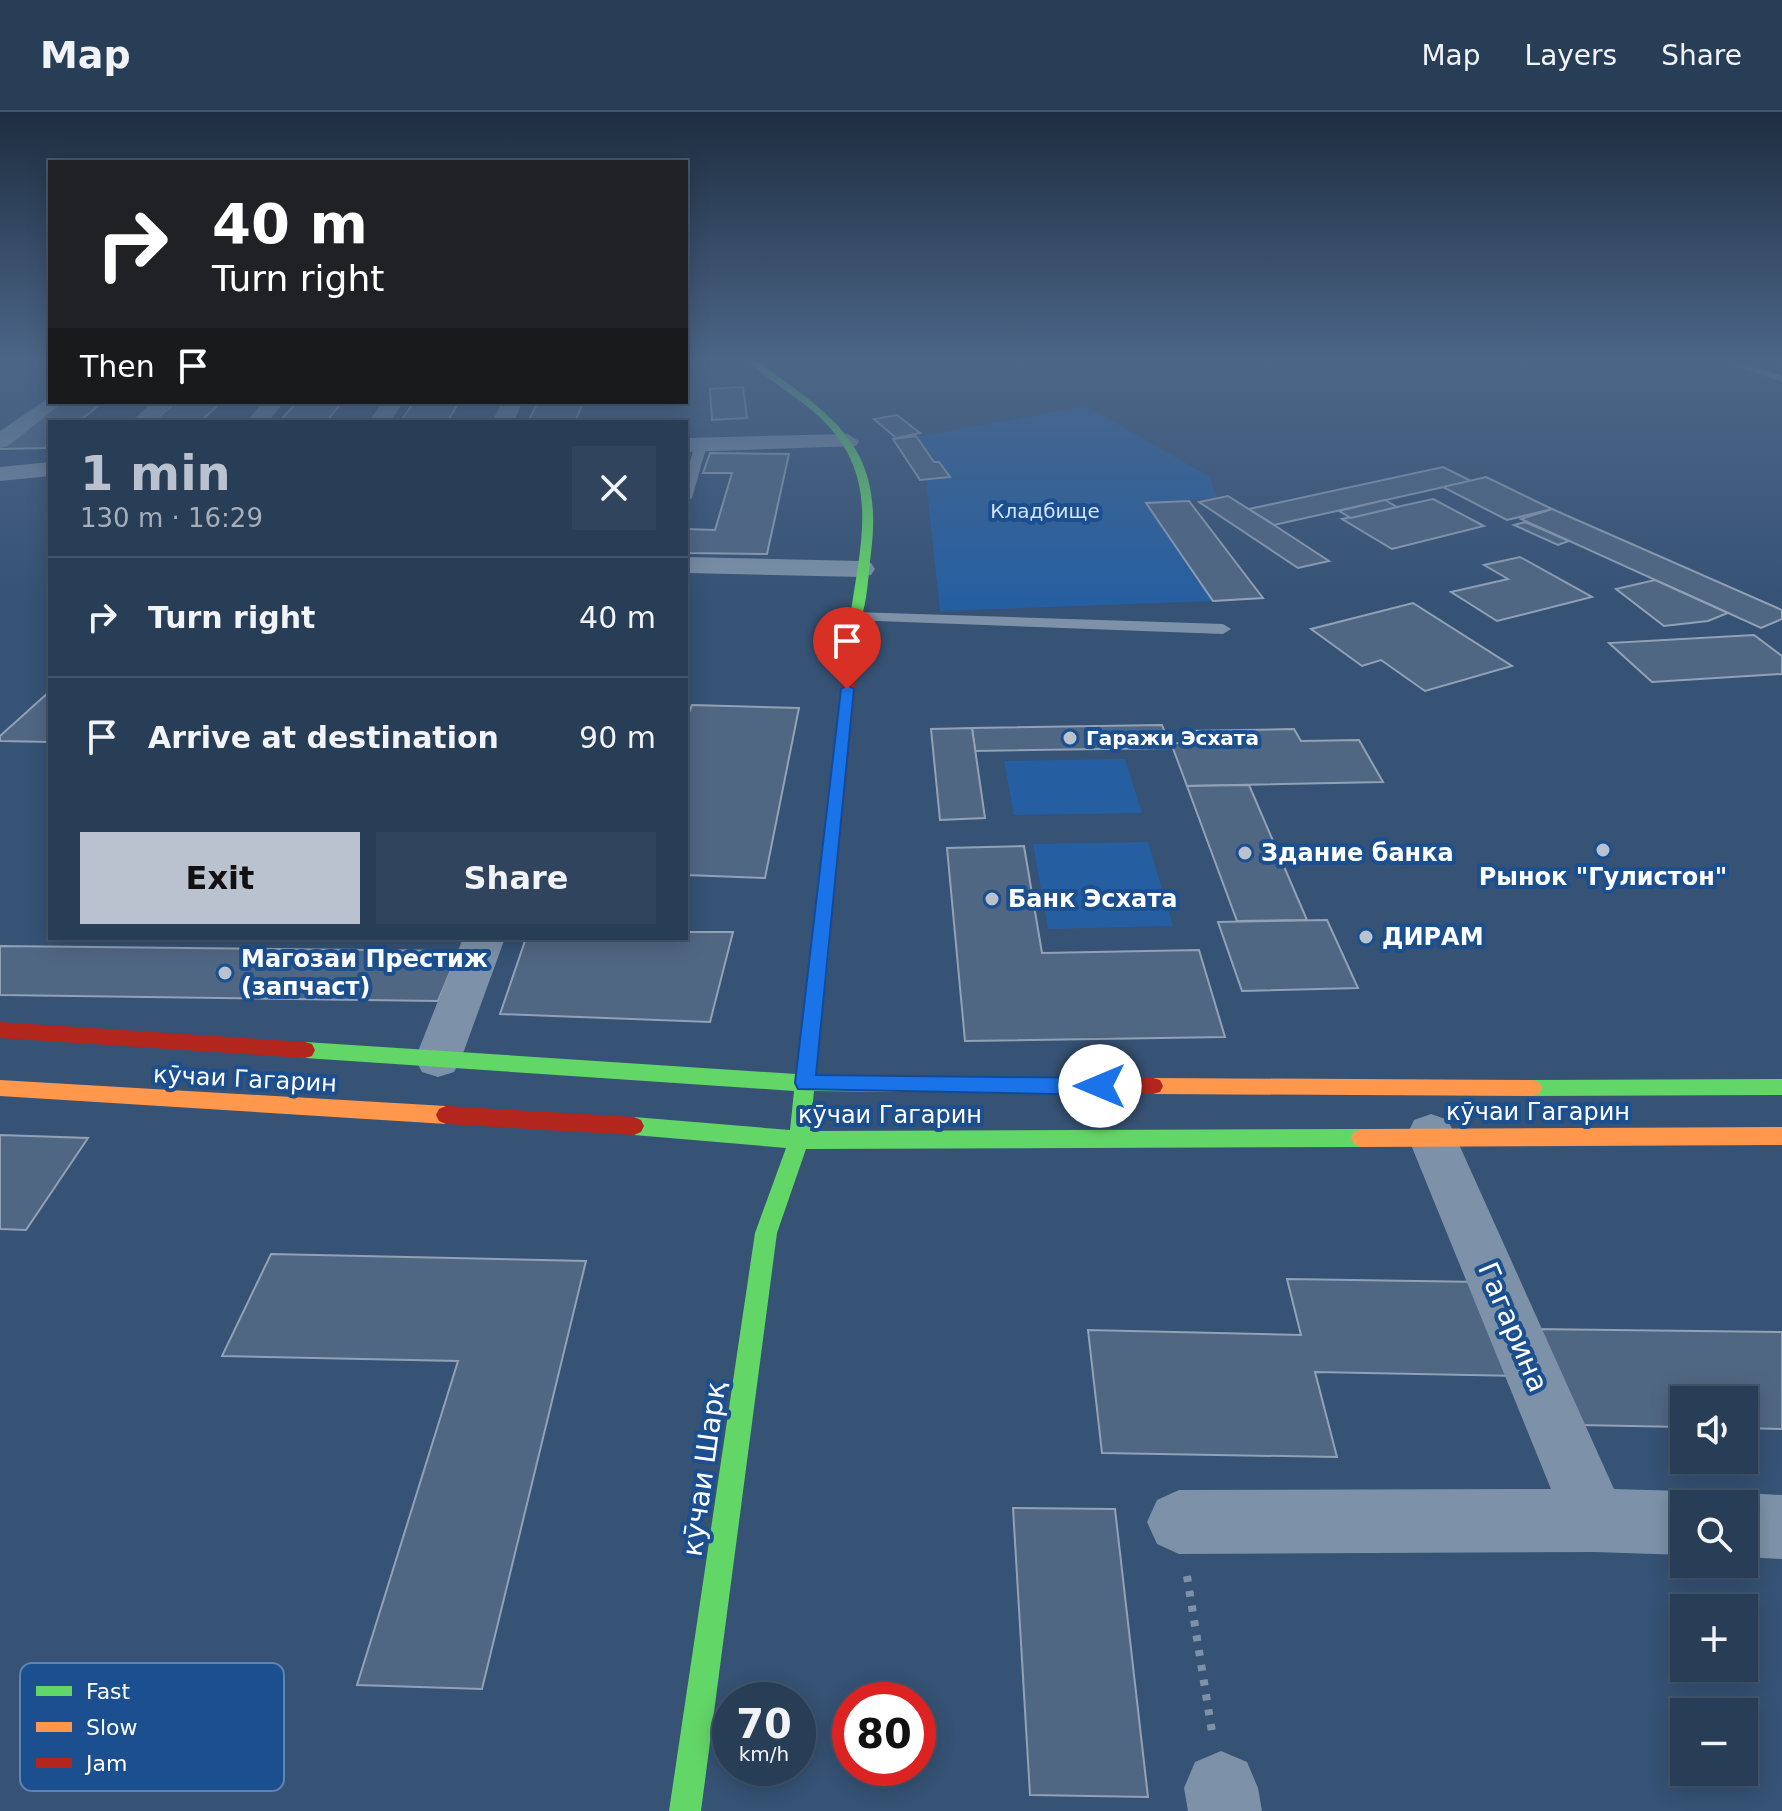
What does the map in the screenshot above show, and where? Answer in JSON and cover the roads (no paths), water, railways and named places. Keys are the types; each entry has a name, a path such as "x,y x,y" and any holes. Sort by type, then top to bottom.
{"main road":[{"name":"кӯчаи Шарқ","path":"685,1811 766,1233 799,1140 867,517 864,476 849,442"},
{"name":"кӯчаи Гагарин","path":"0,1030 805,1083 1348,1088 1782,1087"},
{"name":"кӯчаи Гагарин","path":"0,1088 701,1130 799,1140 1431,1135 1782,1136"}],"street":[{"path":"693,445 798,442"},
{"path":"0,474 48,469"},
{"path":"688,565 861,569"},
{"path":"438,1059 483,940"},
{"name":"Гагарина","path":"1431,1135 1595,1520"},
{"path":"1179,1522 1595,1520 1670,1523"},
{"path":"1758,1526 1782,1527"}],"lane":[{"path":"688,483 693,445"},
{"path":"855,617 1223,629"}],"place":[{"name":"Гаражи Эсхата","path":"1070,738"},
{"name":"Рынок \"Гулистон\"","path":"1603,850"},
{"name":"Здание банка","path":"1245,853"},
{"name":"Банк Эсхата","path":"992,899"},
{"name":"ДИРАМ","path":"1366,937"},
{"name":"Магозаи Престиж (запчаст)","path":"225,973"}],"park label":[{"name":"Кладбище","path":"1045,511"}]}
